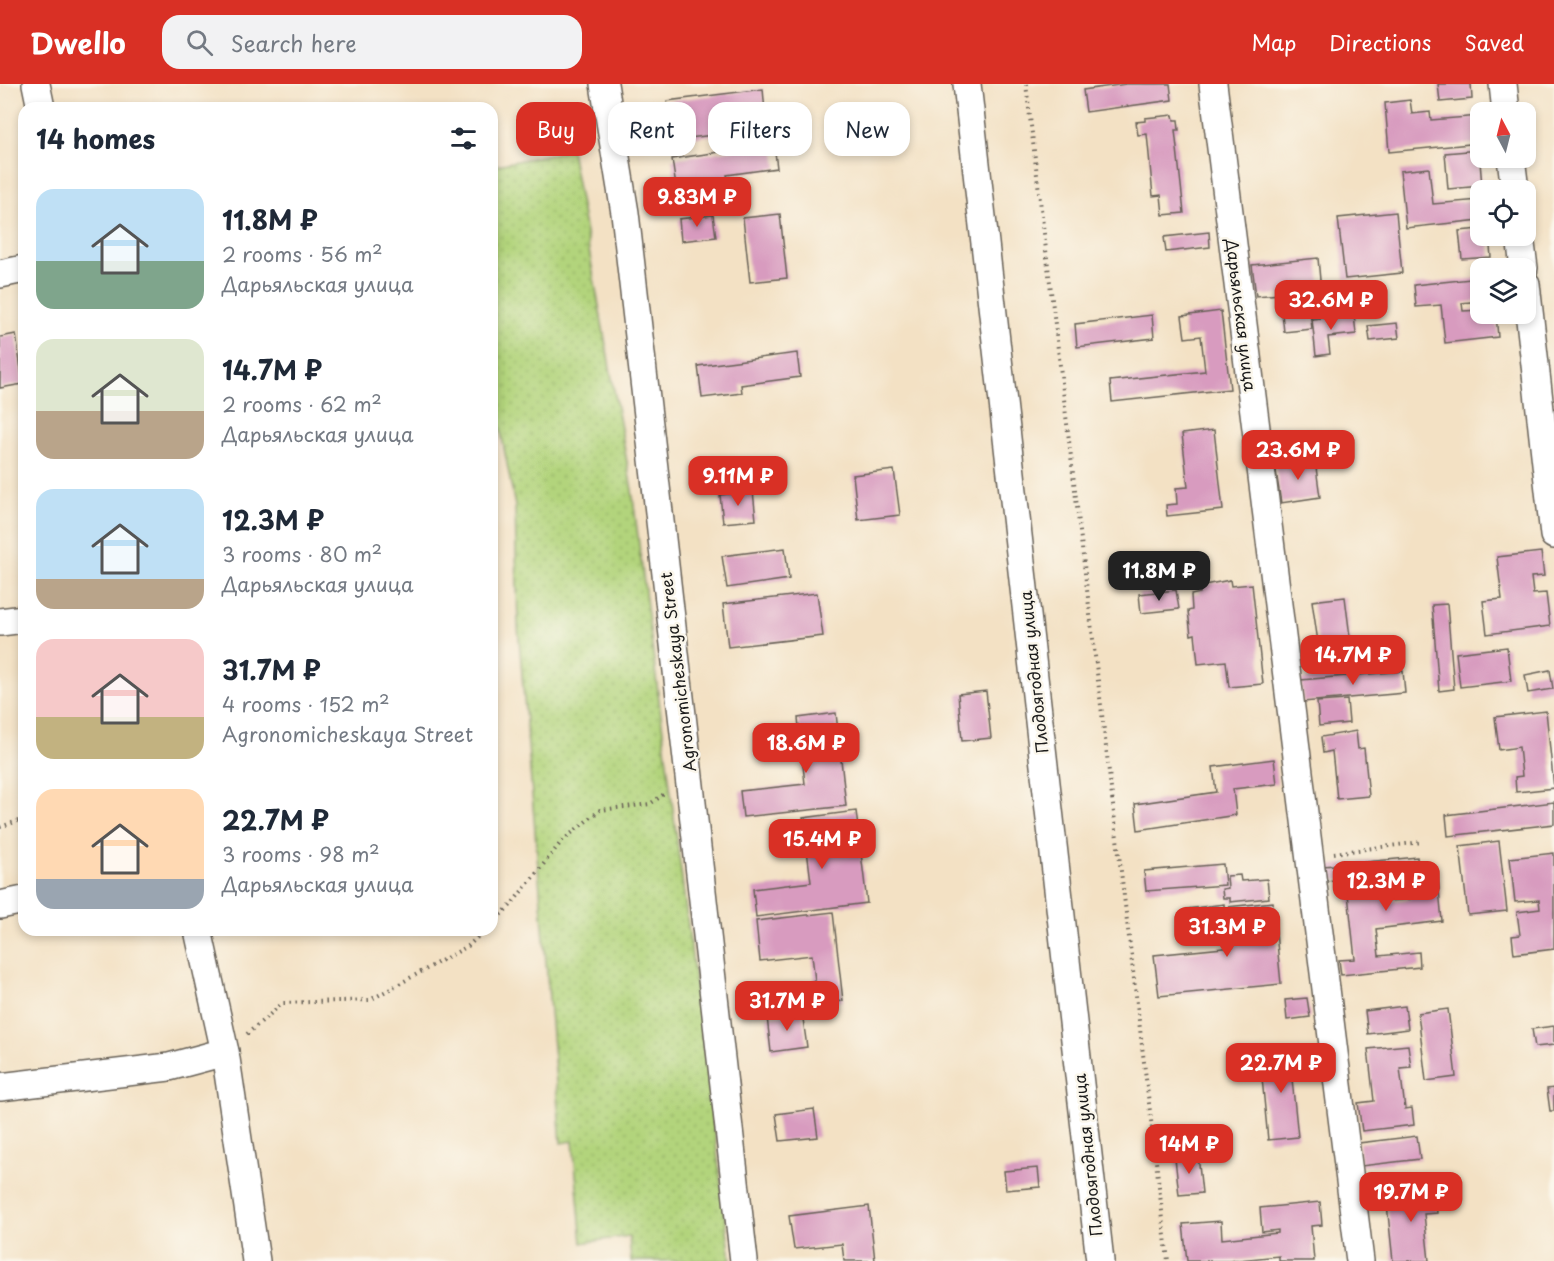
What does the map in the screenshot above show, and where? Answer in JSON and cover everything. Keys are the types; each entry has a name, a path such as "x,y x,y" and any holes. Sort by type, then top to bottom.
{"street":[{"path":"36,84 39,102"},
{"name":"Agronomicheskaya Street","path":"604,84 626,224 744,1261"},
{"name":"Плодоягодная улица","path":"967,84 1100,1261"},
{"name":"Дарьяльская улица","path":"1212,84 1360,1261"},
{"path":"1503,84 1505,102"},
{"path":"0,274 18,270"},
{"path":"1530,324 1554,535"},
{"path":"0,622 18,620"},
{"path":"0,905 18,901"},
{"path":"199,936 225,1052 256,1261"},
{"path":"0,1087 169,1066 225,1052"}],"path":[{"path":"1026,84 1168,1261"},
{"path":"498,917 510,906 562,841 600,810 650,804 690,777"},
{"path":"0,827 18,821"},
{"path":"1309,856 1422,842"},
{"path":"225,1052 283,1003 370,1000 468,946 478,936"}],"green space":[{"path":"541,156 572,156 632,490 731,1261 631,1261 629,1236 582,1243 573,1141 561,1143 518,626 515,506 498,417 498,165"}],"building":[{"path":"1126,84 1170,84 1172,100 1086,112 1083,90"},
{"path":"1438,84 1471,84 1472,99 1440,102"},
{"path":"763,89 764,102 708,102 708,136 696,137 696,102 667,101"},
{"path":"1410,100 1412,114 1430,112 1431,120 1470,117 1470,144 1389,152 1385,103"},
{"path":"1173,115 1174,120 1178,120 1179,130 1175,130 1184,213 1163,215 1161,195 1153,196 1147,134 1138,135 1136,122 1145,121 1145,118"},
{"path":"1470,151 1470,168 1480,168 1482,180 1470,180 1470,187 1448,189 1445,153"},
{"path":"708,154 708,156 776,156 777,168 727,175 730,194 678,201 672,159"},
{"path":"1429,168 1433,204 1470,201 1470,221 1406,228 1400,171"},
{"path":"1396,212 1402,273 1345,279 1338,218"},
{"path":"780,214 787,278 750,282 743,218"},
{"path":"713,215 716,237 681,241 679,219"},
{"path":"1470,230 1470,246 1490,246 1491,257 1462,259 1459,231"},
{"path":"1209,232 1210,247 1166,252 1164,237"},
{"path":"1318,258 1321,291 1308,292 1312,329 1284,332 1280,294 1256,296 1252,265"},
{"path":"1470,279 1470,302 1462,303 1463,311 1470,311 1470,324 1497,324 1498,337 1445,343 1441,305 1416,307 1414,285"},
{"path":"1221,311 1230,389 1112,402 1110,381 1205,371 1201,336 1185,338 1182,316"},
{"path":"1152,315 1154,338 1077,347 1075,324"},
{"path":"1354,315 1356,334 1328,337 1330,354 1316,356 1312,319"},
{"path":"1397,323 1399,338 1370,341 1368,326"},
{"path":"16,334 18,385 0,388 0,337"},
{"path":"797,353 800,377 741,385 742,393 702,398 698,366"},
{"path":"1214,430 1223,510 1167,516 1166,505 1177,504 1176,488 1188,487 1182,434"},
{"path":"1315,460 1320,497 1281,503 1275,464"},
{"path":"894,470 900,515 858,520 853,475"},
{"path":"753,491 756,520 723,523 720,495"},
{"path":"785,548 789,579 727,588 722,556"},
{"path":"1541,552 1544,576 1531,577 1533,594 1546,593 1550,626 1487,634 1483,601 1502,599 1497,557"},
{"path":"1230,580 1231,586 1252,584 1263,684 1229,687 1226,661 1198,664 1195,634 1191,635 1188,611 1192,610 1191,595 1200,593 1199,586"},
{"path":"1176,590 1179,609 1141,613 1139,594"},
{"path":"817,593 823,636 728,647 723,604"},
{"path":"1345,597 1351,645 1319,649 1312,601"},
{"path":"1447,604 1454,689 1439,691 1432,605"},
{"path":"1507,647 1511,681 1460,687 1456,653"},
{"path":"1550,670 1553,689 1528,693 1525,675"},
{"path":"1403,671 1405,693 1303,702 1301,680"},
{"path":"986,691 991,738 962,741 958,694"},
{"path":"1347,700 1349,723 1319,726 1317,702"},
{"path":"1546,711 1554,788 1516,792 1515,777 1522,776 1519,747 1499,750 1495,717"},
{"path":"836,713 846,806 743,817 740,791 805,784 798,718"},
{"path":"1356,731 1358,749 1364,748 1369,796 1337,799 1332,751 1323,753 1321,737"},
{"path":"1274,759 1277,784 1233,789 1236,815 1138,830 1135,804 1216,792 1213,767"},
{"path":"1554,802 1554,824 1448,836 1446,815"},
{"path":"856,811 867,903 756,917 753,889 811,882 803,818"},
{"path":"1499,841 1507,911 1468,915 1460,846"},
{"path":"1554,853 1554,949 1514,954 1512,936 1520,935 1517,912 1540,909 1539,900 1515,902 1510,858"},
{"path":"1417,857 1418,871 1437,869 1442,921 1376,929 1379,956 1419,952 1420,967 1341,975 1339,960 1355,959 1348,894 1388,889 1389,901 1410,899 1408,872 1326,881 1324,866"},
{"path":"1223,864 1225,885 1146,891 1144,871"},
{"path":"1240,875 1241,881 1267,879 1269,898 1230,902 1230,898 1223,898 1222,889 1228,888 1227,876"},
{"path":"1273,902 1281,984 1159,996 1154,955 1233,947 1228,907"},
{"path":"1224,904 1225,919 1189,924 1187,909"},
{"path":"833,912 843,1001 766,1010 763,987 815,981 812,955 760,961 756,921"},
{"path":"1307,998 1310,1017 1287,1020 1285,1000"},
{"path":"1405,1006 1408,1029 1368,1034 1365,1011"},
{"path":"1448,1009 1456,1077 1426,1081 1418,1013"},
{"path":"802,1012 807,1047 771,1052 767,1017"},
{"path":"1554,1026 1554,1045 1535,1047 1532,1029"},
{"path":"1408,1045 1411,1067 1400,1068 1405,1109 1412,1108 1414,1125 1362,1131 1358,1103 1374,1101 1368,1049"},
{"path":"1302,1053 1305,1078 1292,1079 1298,1137 1268,1140 1260,1057"},
{"path":"1554,1088 1554,1111 1550,1111 1547,1089"},
{"path":"814,1109 818,1137 780,1141 776,1114"},
{"path":"1417,1136 1420,1159 1361,1166 1359,1143"},
{"path":"1198,1155 1202,1193 1179,1195 1175,1158"},
{"path":"1038,1168 1040,1187 1006,1190 1004,1171"},
{"path":"1434,1183 1437,1213 1424,1214 1429,1261 1393,1261 1386,1195 1421,1191 1420,1185"},
{"path":"1320,1202 1322,1225 1311,1226 1314,1261 1279,1261 1279,1256 1229,1261 1187,1261 1183,1224 1221,1221 1222,1239 1278,1233 1278,1230 1262,1232 1260,1208"},
{"path":"869,1206 875,1261 844,1261 842,1244 794,1249 789,1216"}]}
